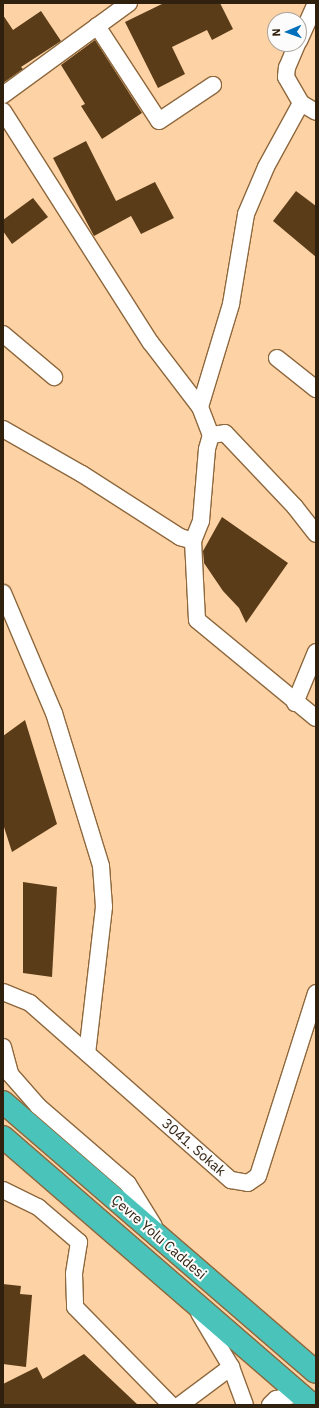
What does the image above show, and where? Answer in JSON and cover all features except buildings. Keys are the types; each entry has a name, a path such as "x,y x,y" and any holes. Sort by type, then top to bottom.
{"highway":[{"name":"Çevre Yolu Caddesi","path":"3,1102 161,1239 315,1367"},
{"name":"Çevre Yolu Caddesi","path":"3,1137 305,1399"}],"street":[{"path":"3,95 129,3"},
{"path":"307,23 316,3"},
{"path":"97,26 159,121 213,85"},
{"path":"294,52 287,67 286,77 300,103 316,112"},
{"path":"200,407 231,304 246,214 266,167 300,103"},
{"path":"3,111 151,344 200,407 211,435 207,449 201,521 193,541 197,620 295,703 316,718"},
{"path":"3,334 54,377"},
{"path":"277,358 316,389"},
{"path":"3,429 82,474 180,537 193,541"},
{"path":"211,435 225,433 295,507 316,534"},
{"path":"3,593 54,713 102,866 104,907 87,1053"},
{"path":"295,703 316,652"},
{"name":"3041. Sokak","path":"3,992 30,1003 231,1180 248,1183 258,1176 316,993"},
{"path":"3,1048 10,1074 38,1106 128,1184 161,1239"},
{"path":"3,1190 38,1207 79,1242 74,1274 75,1307 171,1405"},
{"path":"191,1300 232,1367 245,1405"},
{"path":"180,1405 232,1367"},
{"path":"270,1405 276,1399 305,1399"}]}
